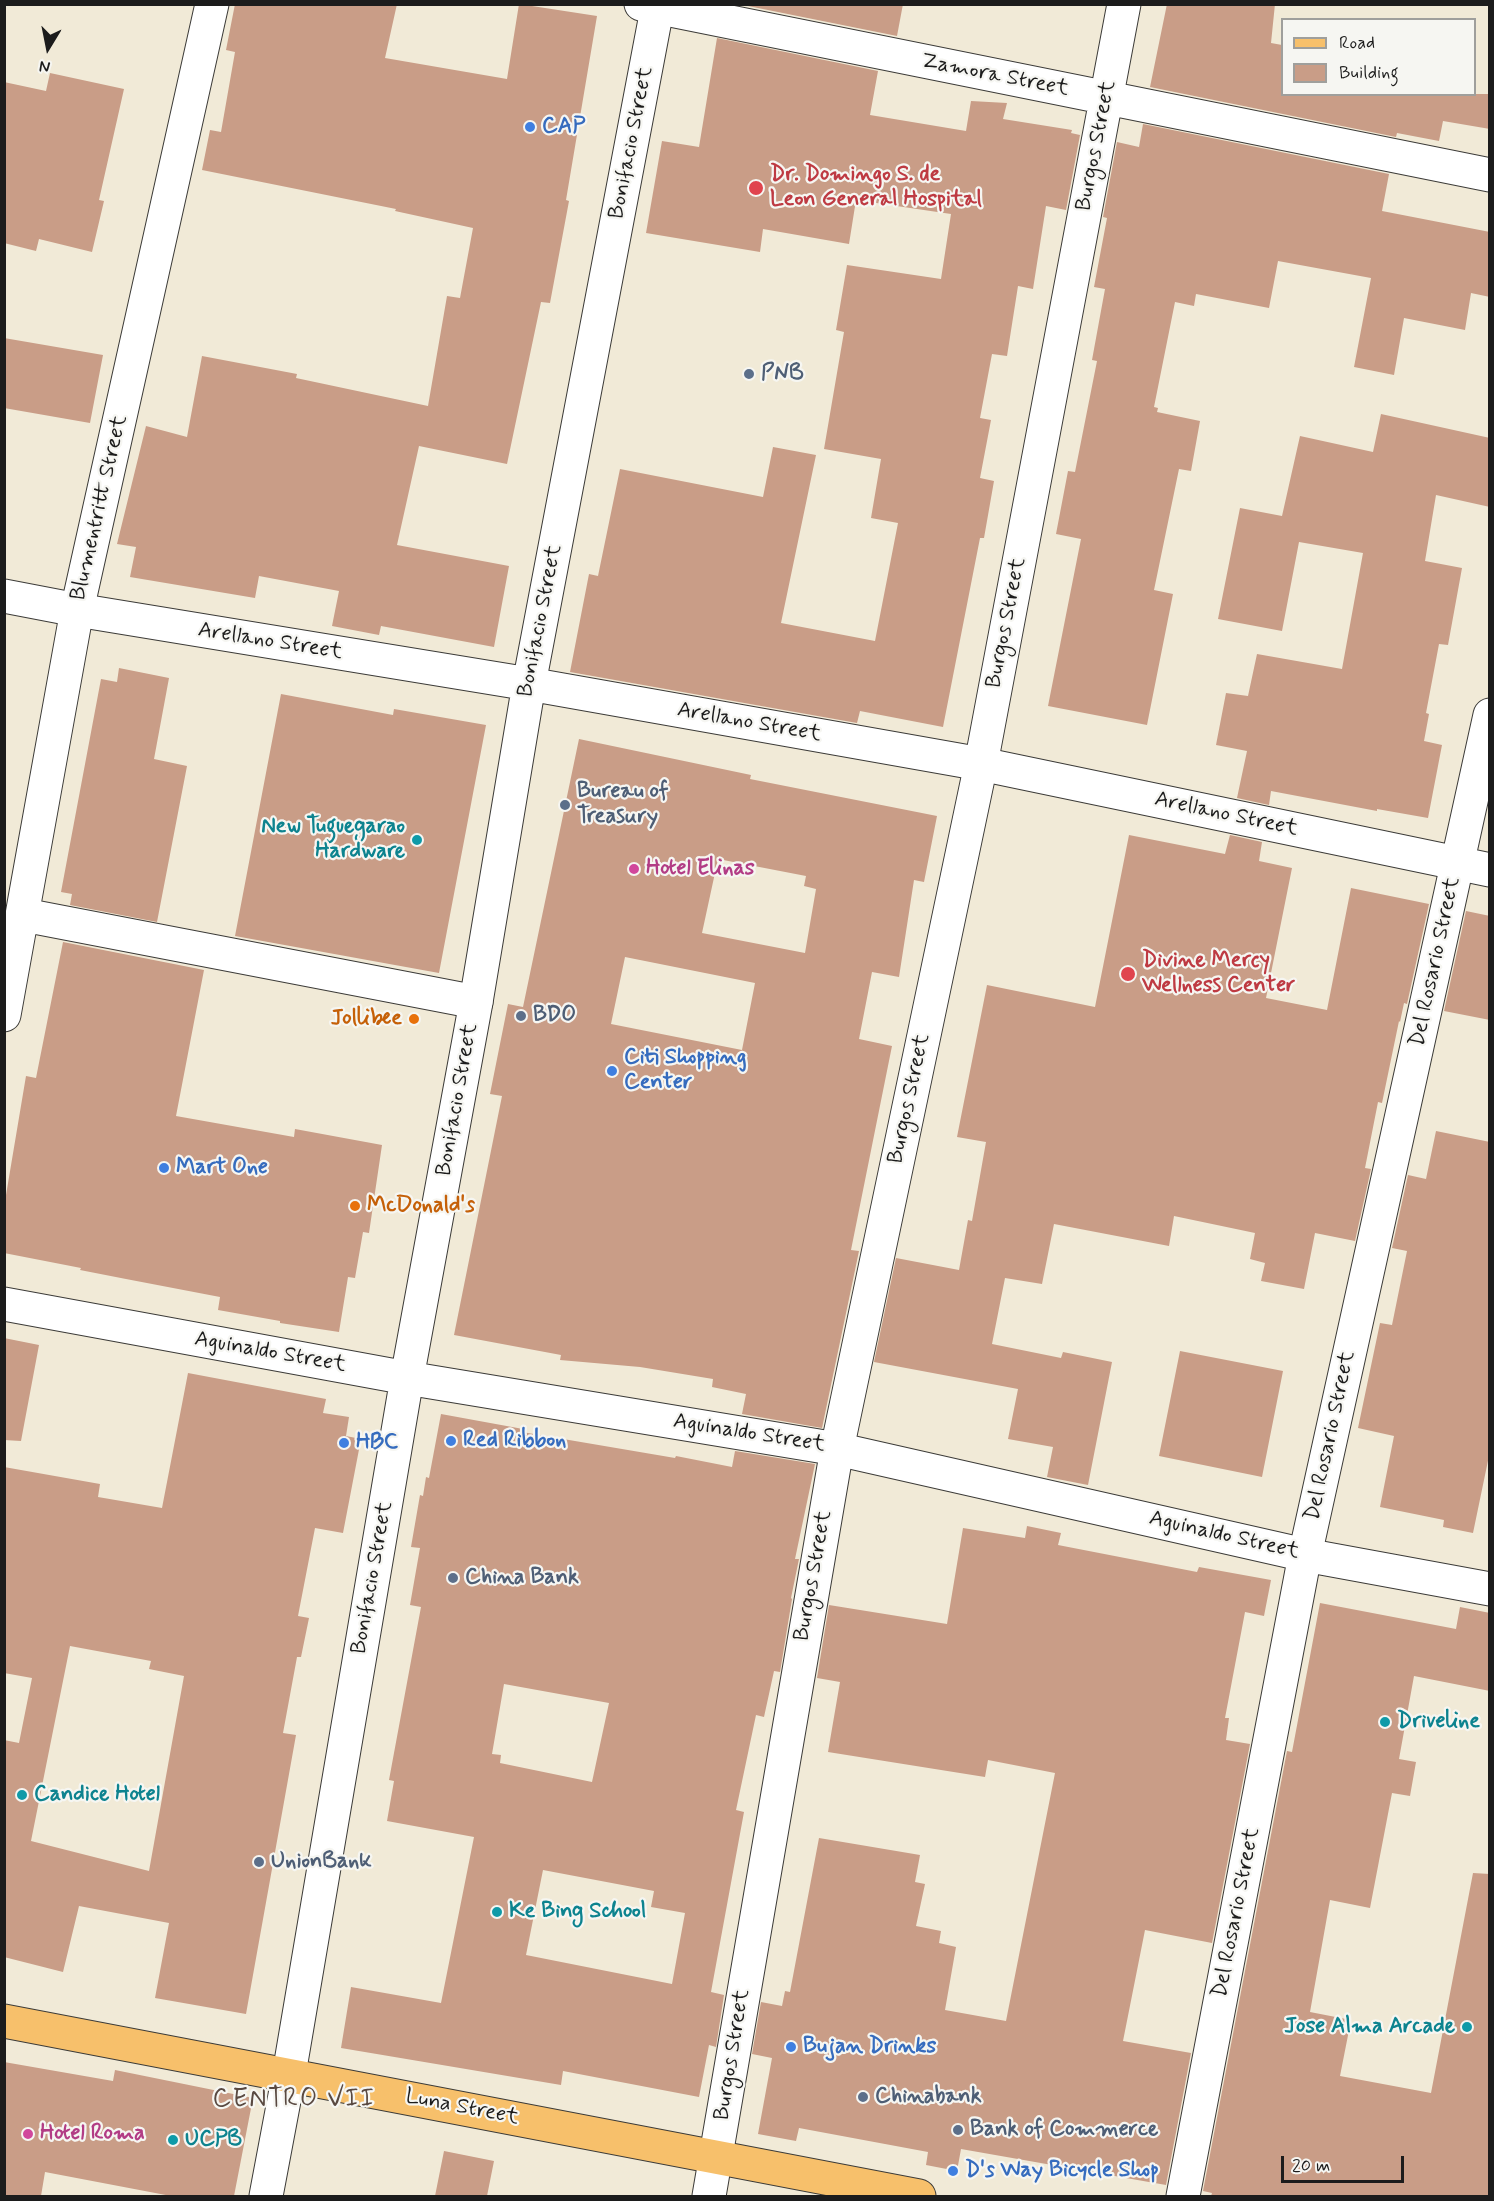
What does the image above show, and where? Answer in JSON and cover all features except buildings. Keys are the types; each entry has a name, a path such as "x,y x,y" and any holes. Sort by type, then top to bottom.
{"main road":[{"name":"Luna Street","path":"4,2021 919,2196"}],"street":[{"name":"Blumentritt Street","path":"4,1015 24,915 77,610 212,4"},
{"name":"Burgos Street","path":"709,2196 837,1449 981,764 1124,4"},
{"name":"Zamora Street","path":"652,6 1490,175"},
{"name":"Bonifacio Street","path":"266,2196 289,2074 407,1378 476,1002 529,684 652,6"},
{"name":"Arellano Street","path":"4,596 529,684 981,764 1490,870"},
{"name":"Del Rosario Street","path":"1183,2196 1305,1555 1490,715"},
{"path":"24,915 476,1002"},
{"name":"Aguinaldo Street","path":"4,1304 407,1378 837,1449 1305,1555 1490,1589"}],"place":[{"name":"CAP","path":"530,127"},
{"name":"Dr. Domingo S. de Leon General Hospital","path":"756,188"},
{"name":"PNB","path":"749,374"},
{"name":"Bureau of Treasury","path":"565,805"},
{"name":"New Tuguegarao Hardware","path":"417,840"},
{"name":"Hotel Elinas","path":"634,869"},
{"name":"Divine Mercy Wellness Center","path":"1128,974"},
{"name":"BDO","path":"521,1016"},
{"name":"Jollibee","path":"414,1019"},
{"name":"Citi Shopping Center","path":"612,1071"},
{"name":"Mart One","path":"164,1168"},
{"name":"McDonald's","path":"355,1206"},
{"name":"Red Ribbon","path":"451,1441"},
{"name":"HBC","path":"344,1443"},
{"name":"China Bank","path":"453,1578"},
{"name":"Driveline","path":"1385,1722"},
{"name":"Candice Hotel","path":"22,1795"},
{"name":"UnionBank","path":"259,1862"},
{"name":"Ke Bing School","path":"497,1912"},
{"name":"Jose Alma Arcade","path":"1467,2027"},
{"name":"Bujan Drinks","path":"791,2047"},
{"name":"Chinabank","path":"863,2097"},
{"name":"Bank of Commerce","path":"958,2130"},
{"name":"Hotel Roma","path":"28,2134"},
{"name":"UCPB","path":"173,2140"},
{"name":"D's Way Bicycle Shop","path":"953,2171"}],"district":[{"name":"CENTRO VII","path":"294,2101"}]}
